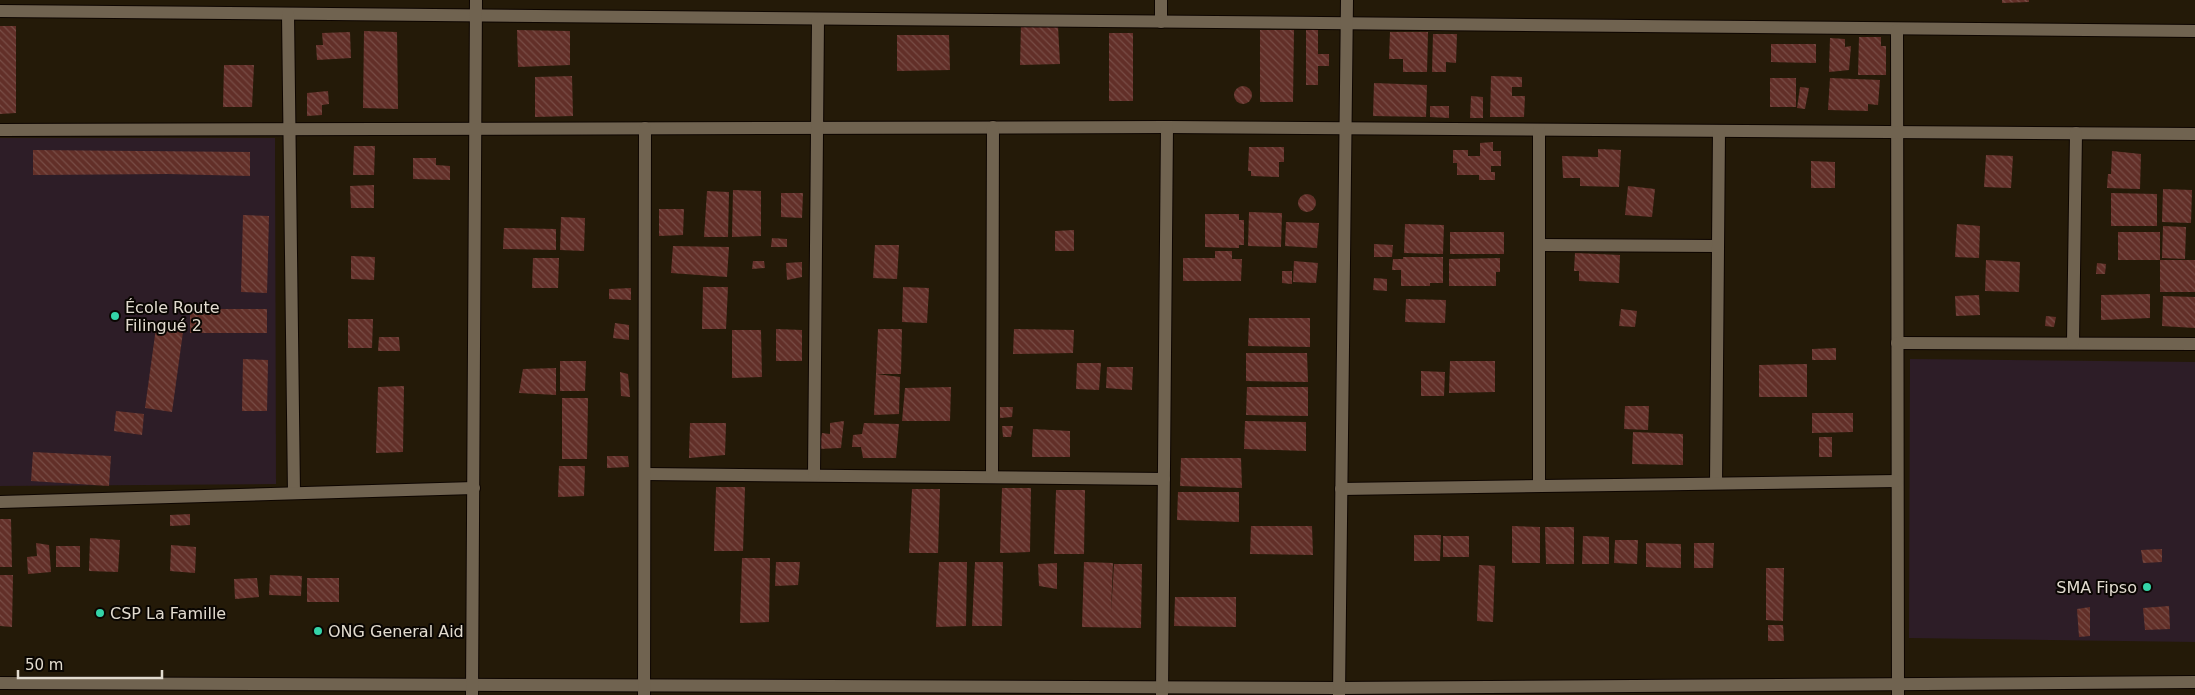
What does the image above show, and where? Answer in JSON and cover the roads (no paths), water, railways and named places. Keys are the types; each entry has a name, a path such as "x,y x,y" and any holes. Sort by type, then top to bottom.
{"street":[{"path":"472,690 476,0"},
{"path":"1161,0 1161,22"},
{"path":"1339,691 1348,0"},
{"path":"0,11 117,6 288,14 1897,30 2195,31"},
{"path":"288,14 294,493"},
{"path":"814,476 818,19"},
{"path":"1897,30 1898,690"},
{"path":"992,477 993,127"},
{"path":"0,130 1167,127 2195,134"},
{"path":"1162,691 1167,127"},
{"path":"644,690 645,128"},
{"path":"1539,130 1539,486"},
{"path":"1716,483 1719,130"},
{"path":"2073,343 2076,133"},
{"path":"1539,246 1718,246"},
{"path":"1897,343 2195,344"},
{"path":"645,474 1164,479"},
{"path":"1341,489 1897,481"},
{"path":"0,502 474,488"},
{"path":"0,683 125,689 1535,691 2076,689 2195,682"}],"place":[{"name":"École Route Filingué 2","path":"115,316"},
{"name":"SMA Fipso","path":"2147,587"},
{"name":"CSP La Famille","path":"100,613"},
{"name":"ONG General Aid","path":"318,631"}]}
